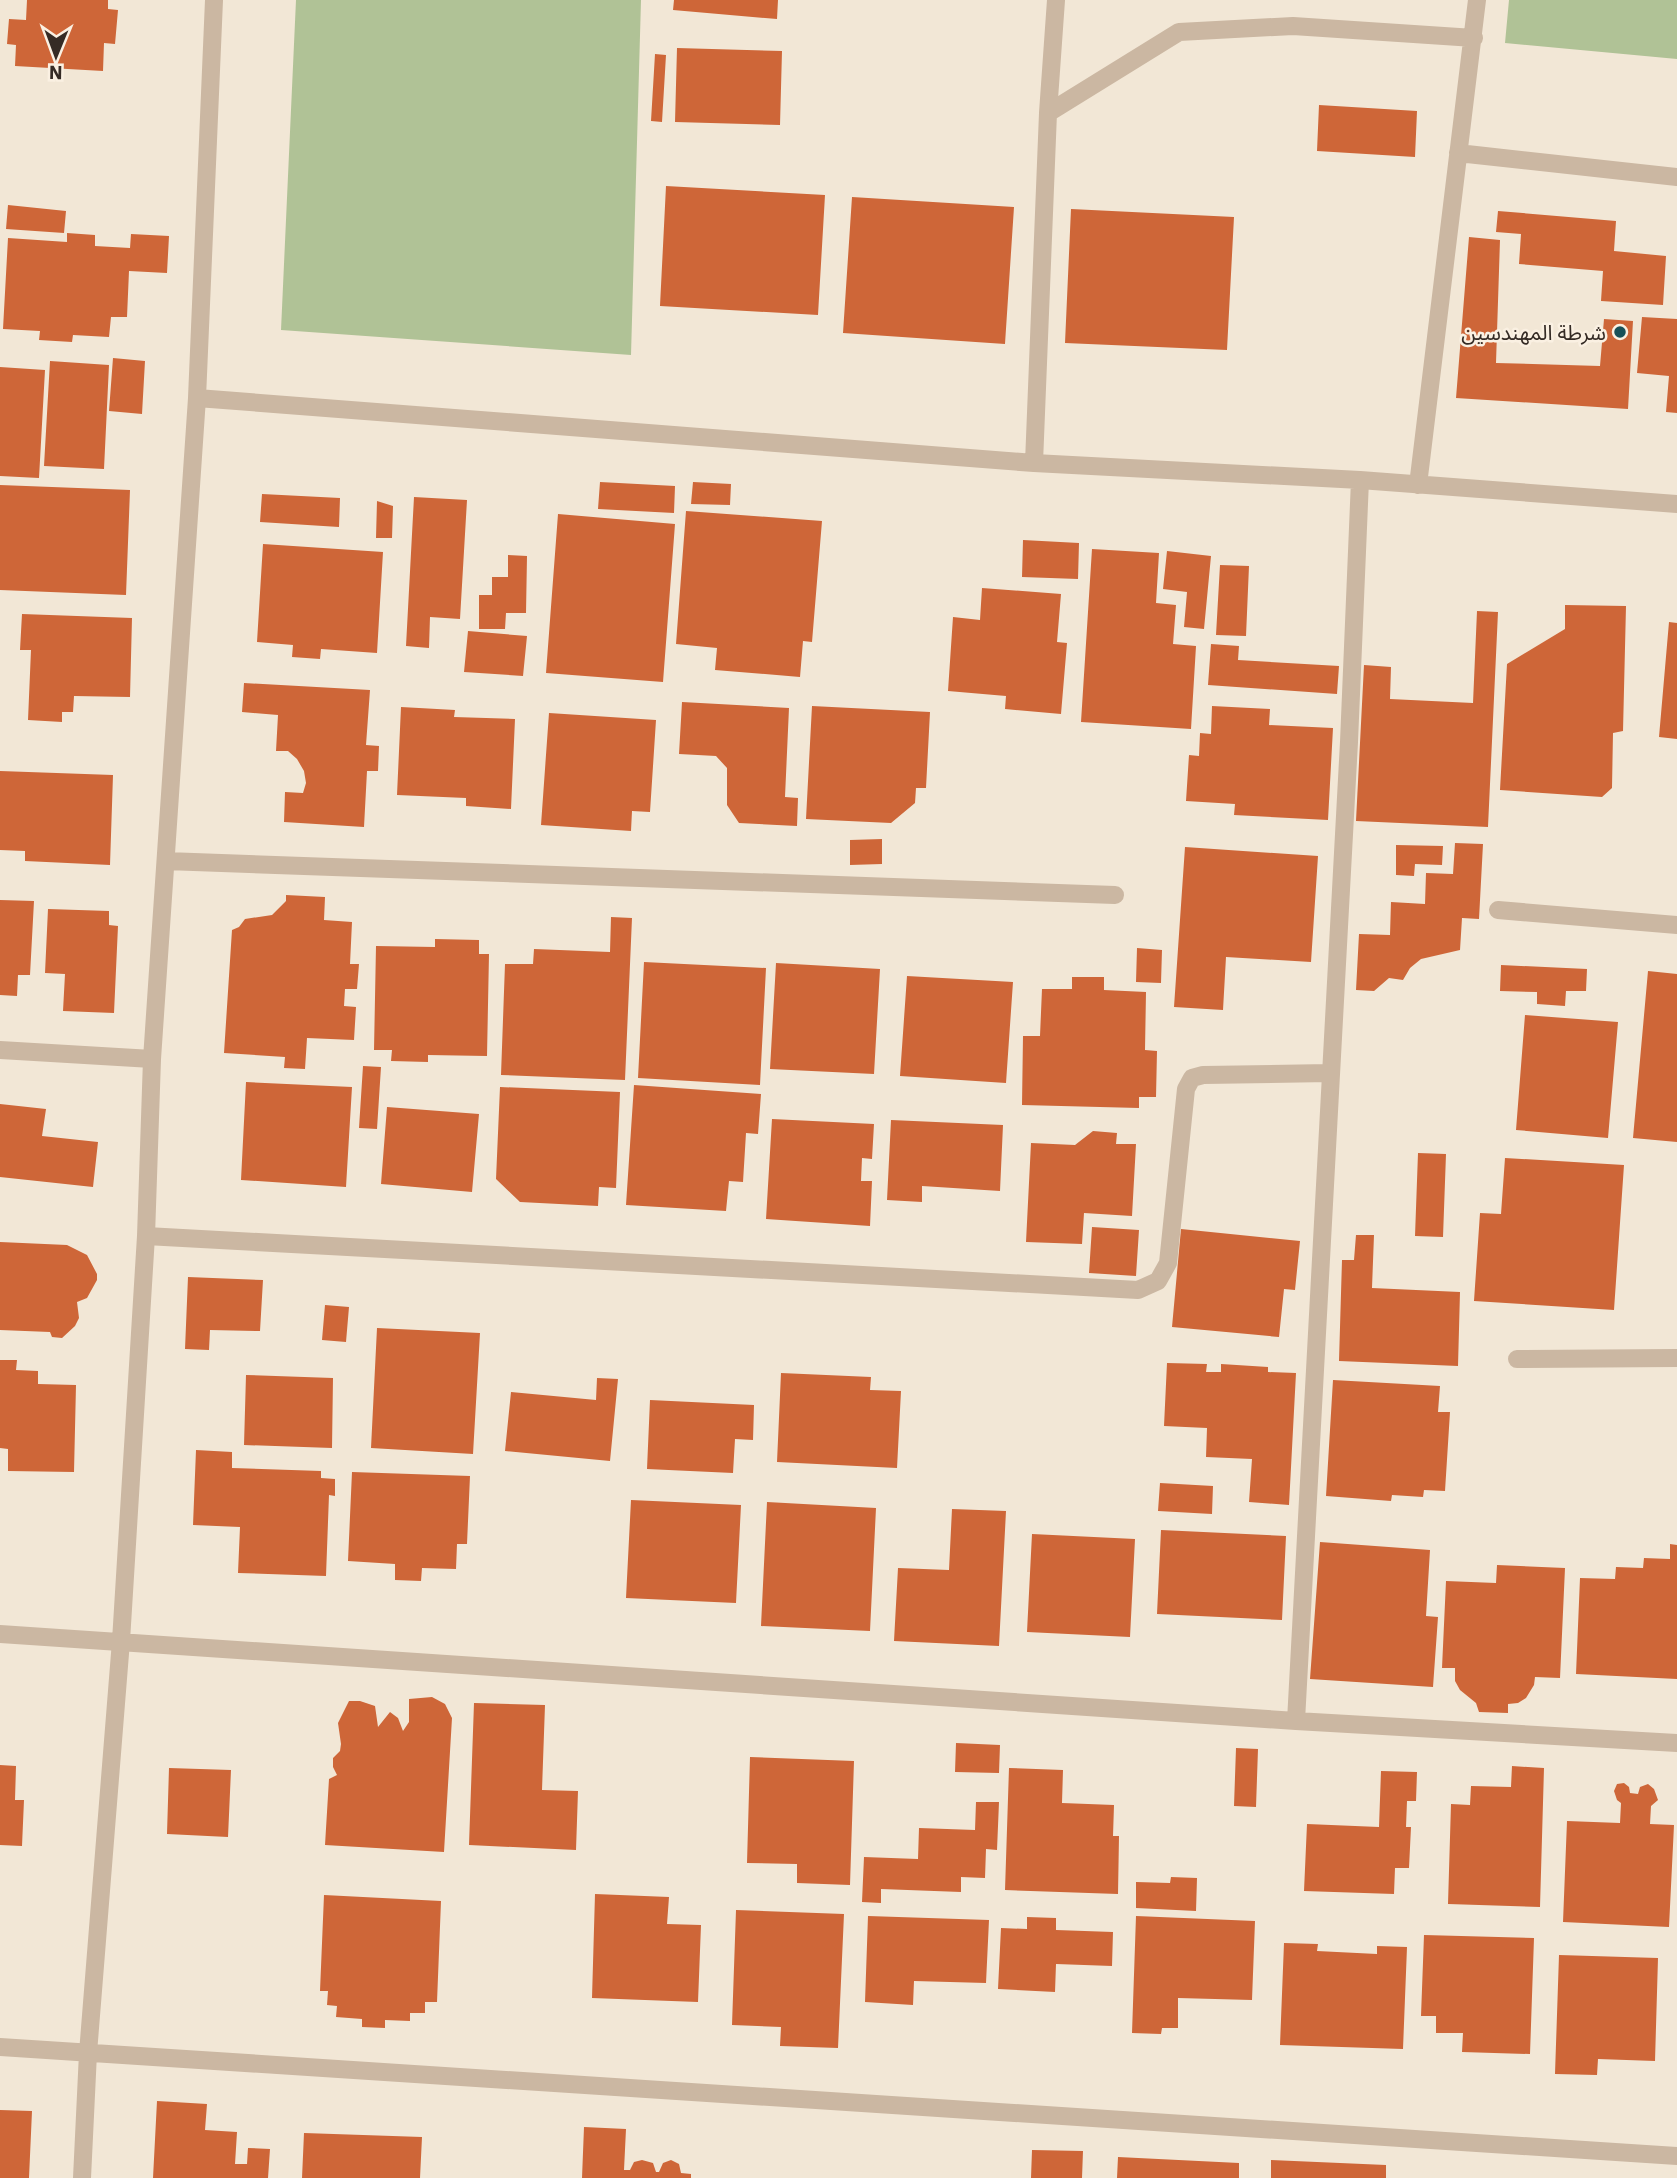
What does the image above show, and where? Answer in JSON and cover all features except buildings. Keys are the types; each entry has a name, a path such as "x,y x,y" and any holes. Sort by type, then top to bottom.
{"street":[{"path":"82,2178 88,2053 121,1641 146,1236 152,1059 197,398 214,0"},
{"path":"1034,463 1048,113 1056,0"},
{"path":"1418,485 1477,0"},
{"path":"1048,113 1179,32 1293,26 1474,38"},
{"path":"1458,153 1677,177"},
{"path":"197,398 1034,463 1360,480 1677,504"},
{"path":"1296,1721 1348,756 1360,480"},
{"path":"166,861 1115,895"},
{"path":"1497,910 1677,925"},
{"path":"0,1051 152,1059"},
{"path":"146,1236 1138,1290 1158,1281 1168,1263 1186,1089 1192,1078 1203,1075 1329,1073"},
{"path":"1517,1359 1677,1358"},
{"path":"0,1634 1296,1721 1677,1743"},
{"path":"0,2047 1677,2157"}],"green space":[{"path":"296,0 641,0 631,355 281,330"},
{"path":"1509,0 1677,0 1677,59 1505,43"}],"place":[{"name":"شرطة المهندسين","path":"1620,332"}]}
